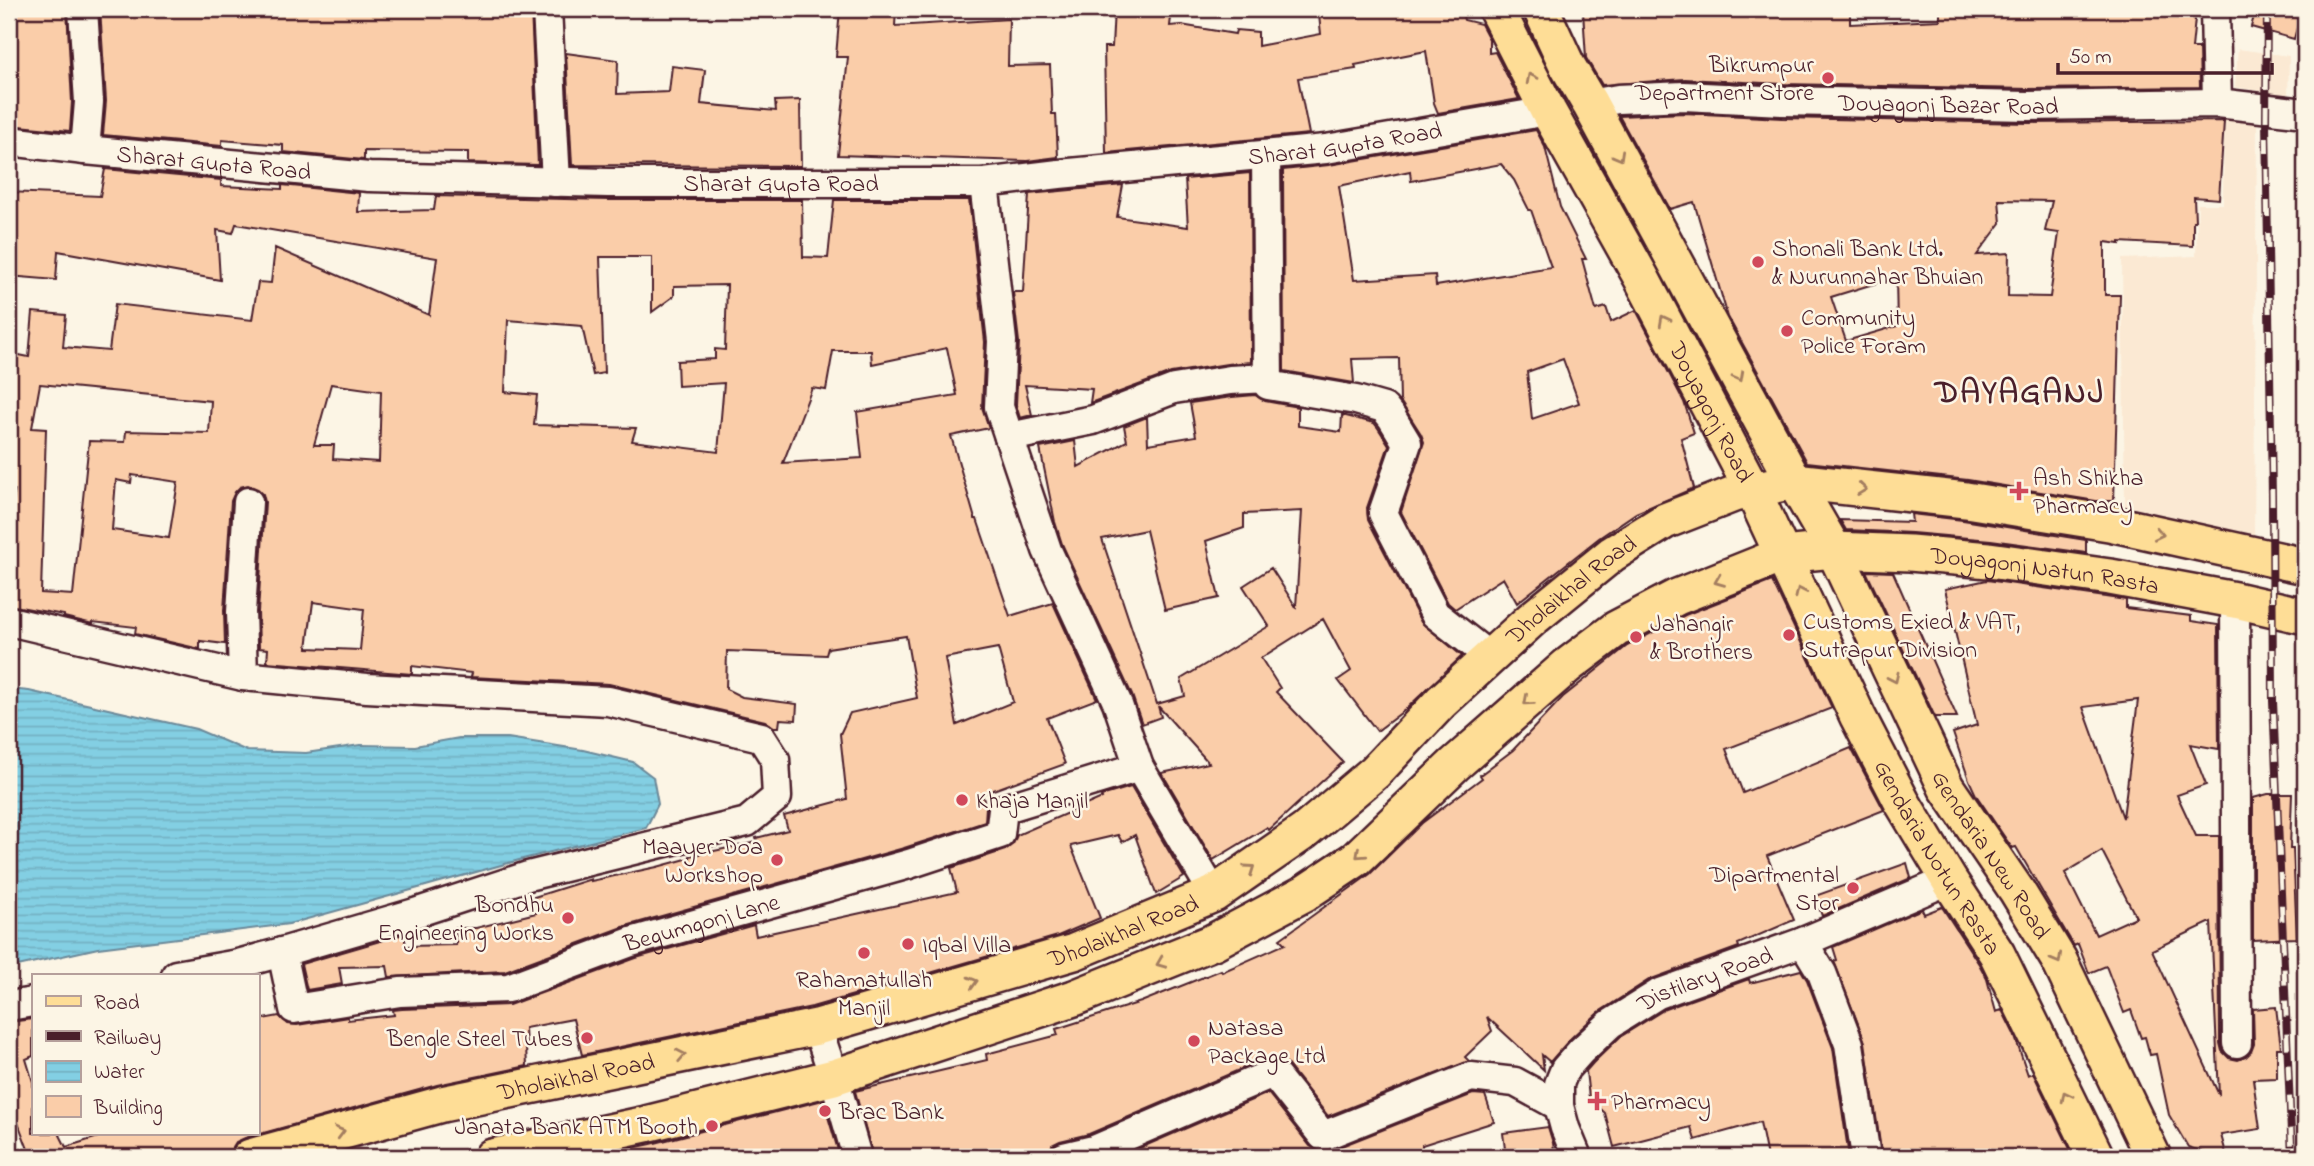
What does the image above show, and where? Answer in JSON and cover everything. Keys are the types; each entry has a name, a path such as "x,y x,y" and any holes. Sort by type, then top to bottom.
{"main road":[{"name":"Doyagonj Road","path":"1496,9 1548,111 1641,277 1752,489 1794,481 1567,65 1541,9"},
{"name":"Gendaria New Road","path":"1794,481 1834,550 1946,787 2017,891 2059,960 2153,1157"},
{"path":"1794,481 1966,500 2109,523 2305,566"},
{"name":"Gendaria Notun Rasta","path":"1752,489 1888,775 1948,880 1997,954 2096,1157"},
{"name":"Dholaikhal Road","path":"250,1157 442,1104 817,1027 1074,952 1214,894 1305,831 1365,780 1441,702 1490,657 1612,554 1665,521 1752,489"},
{"name":"Doyagonj Natun Rasta","path":"1782,555 1834,550 1989,560 2110,577 2305,616"},
{"name":"Dholaikhal Road","path":"492,1157 646,1124 834,1077 1074,998 1213,942 1305,893 1356,859 1454,765 1567,666 1616,629 1677,597 1782,555"},
{"path":"1888,775 1930,756"}],"street":[{"path":"83,9 89,102 86,150"},
{"path":"547,9 555,182"},
{"path":"2215,9 2217,103"},
{"name":"Doyagonj Bazar Road","path":"1590,104 1618,99 1685,96 2016,106 2217,103 2305,113"},
{"name":"Sharat Gupta Road","path":"9,141 369,177 555,182 984,183 1326,149 1548,111"},
{"path":"1266,155 1268,385 1356,400 1384,408 1407,443 1383,513 1435,614 1490,657"},
{"path":"984,183 1002,341 999,407 1047,550 1118,702 1139,767 1214,894"},
{"path":"1009,437 1093,420 1174,389 1268,377"},
{"path":"243,676 241,612 248,502"},
{"path":"2235,600 2237,1043"},
{"path":"9,621 243,676 367,688 608,701 761,737 775,759 777,797 747,822 528,876 415,913 282,951 239,970 189,974"},
{"name":"Begumgonj Lane","path":"282,951 294,1009 400,992 508,988 631,942 909,864 1000,834 1003,809 1139,767"},
{"name":"Distilary Road","path":"1577,1157 1559,1106 1559,1084 1565,1069 1610,1024 1658,994 1803,942 1948,880"},
{"path":"1803,942 1822,973 1849,1044 1866,1157"},
{"path":"9,1006 32,1002"},
{"path":"817,1027 857,1157"},
{"path":"1064,1157 1094,1150 1273,1073 1323,1136 1471,1077 1515,1082 1559,1106"}],"shaded area":[{"path":"2238,49 2289,56 2288,96 2235,87"},
{"path":"2224,116 2257,117 2254,543 2125,509 2122,259 2196,256 2198,204 2223,204"}],"water":[{"path":"9,689 29,691 196,729 247,751 306,753 360,745 415,746 459,738 508,738 583,750 633,762 653,777 658,804 646,828 289,924 98,948 9,968"}],"building":[{"path":"9,9 67,9 72,102 70,131 9,125"},
{"path":"100,9 531,9 538,165 468,163 468,152 364,151 364,160 283,152 283,145 222,140 222,146 103,135 106,101"},
{"path":"840,9 896,9 895,26 1009,19 1008,66 1050,65 1052,114 1056,114 1058,157 1027,161 838,155 848,57 836,57"},
{"path":"1114,9 1172,9 1170,26 1181,25 1235,34 1236,30 1258,32 1258,46 1321,34 1319,15 1361,14 1386,9 1461,9 1464,20 1481,24 1489,39 1489,53 1495,52 1519,99 1438,113 1426,51 1355,65 1356,69 1298,78 1309,134 1106,153 1104,47 1112,47"},
{"path":"1701,9 1850,9 1850,24 1940,20 1940,9 2196,9 2192,48 2199,48 2200,87 2029,89 1783,84 1685,79 1602,85 1586,58 1583,11 1642,12 1642,16 1701,14"},
{"path":"2256,9 2302,9 2294,39 2251,27"},
{"path":"566,53 618,60 617,94 669,92 672,66 705,70 701,104 776,111 775,101 800,100 801,166 572,165"},
{"path":"1684,113 1782,118 2029,123 2224,121 2219,199 2194,197 2193,246 2105,242 2105,295 2120,295 2114,501 2096,501 1968,480 1807,462 1728,317 1694,202 1670,209 1619,116","holes":["1999,200 2052,201 2045,231 2059,233 2050,297 2008,296 2009,253 1977,255 2001,223","1896,277 1897,326 1846,341 1831,297"]},
{"path":"1536,130 1545,147 1560,207 1586,259 1582,259 1596,310 1606,307 1611,322 1636,310 1684,402 1694,433 1681,438 1694,488 1636,513 1599,538 1517,603 1503,578 1455,609 1448,603 1401,512 1424,442 1400,401 1399,358 1352,359 1354,383 1284,371 1283,170 1329,165","holes":["1501,164 1514,180 1531,210 1551,267 1436,286 1435,275 1354,280 1339,186 1410,171 1411,181","1563,359 1579,403 1532,419 1527,372"]},
{"path":"105,169 221,180 221,186 282,189 282,185 359,193 358,212 434,210 436,196 608,200 802,200 803,257 828,258 834,200 969,200 985,342 982,407 989,428 951,436 975,519 1010,616 1053,603 1097,699 1047,718 1065,764 982,794 986,807 985,822 904,848 626,926 505,971 389,977 387,966 339,967 342,984 307,990 301,964 404,934 406,946 456,945 456,928 476,928 536,913 531,898 591,879 657,867 690,856 757,842 756,838 788,830 784,816 847,799 840,734 850,713 917,698 906,636 828,648 826,655 727,651 726,689 742,697 797,704 796,720 780,719 779,727 765,721 609,684 471,677 472,673 412,666 412,674 267,662 268,649 259,648 258,612 265,502 258,489 248,485 240,487 231,501 224,611 225,644 200,641 200,649 135,634 136,627 93,624 64,615 9,605 9,514 15,490 9,489 9,353 29,357 33,312 66,315 63,347 109,351 115,304 252,320 258,282 271,283 275,248 429,315 437,258 236,224 233,233 217,230 220,280 58,251 56,280 9,276 9,192 100,196","holes":["600,257 652,257 652,312 674,296 674,286 727,285 725,350 715,349 715,359 677,361 678,386 724,383 718,452 632,441 636,428 534,425 537,395 505,392 508,320 582,326 593,375 604,373","947,348 957,395 857,412 862,458 783,463 812,388 826,390 833,351 871,351 872,364","40,384 211,401 209,433 126,431 125,442 89,441 73,595 41,593 46,429 32,428","331,384 381,391 379,462 333,459 334,445 314,445","132,475 178,482 169,538 112,530 116,480 131,483","313,602 364,609 360,650 307,648","998,648 1013,702 957,725 945,658"]},
{"path":"1250,173 1251,362 1171,373 1090,403 1092,389 1025,385 1032,415 1020,418 1016,405 1019,342 1013,292 1023,292 1029,194 1123,185 1117,217 1188,227 1185,179"},
{"path":"1255,395 1265,401 1298,407 1298,426 1341,432 1342,415 1374,423 1389,445 1367,508 1368,520 1421,622 1462,656 1406,709 1377,731 1338,680 1351,671 1323,619 1261,658 1280,688 1276,692 1343,762 1269,830 1266,828 1213,860 1162,773 1209,763 1158,706 1161,717 1142,724 1132,695 1062,544 1040,448 1075,441 1078,467 1127,441 1124,426 1147,417 1148,444 1196,436 1190,403","holes":["1302,511 1296,607 1271,568 1243,586 1269,626 1181,679 1185,696 1157,704 1102,539 1146,530 1165,610 1219,598 1206,541 1244,528 1244,514"]},
{"path":"1911,514 2086,540 2086,553 1991,540 1846,530 1840,520 1912,522"},
{"path":"1866,571 1893,572 1957,717 1935,717"},
{"path":"1987,580 2126,600 2126,608 2191,616 2191,621 2218,625 2219,749 2190,744 2206,785 2177,795 2196,836 2219,836 2222,1051 2229,1058 2238,1060 2246,1057 2254,1044 2253,1009 2276,1007 2281,1048 2277,1048 2277,1078 2253,1079 2260,1129 2221,1135 2227,1157 2218,1157 2188,1147 2169,1115 2156,1054 2150,1055 2145,1037 2141,1038 2131,1010 2124,1013 2106,966 2089,973 2078,944 2074,946 2016,847 2012,848 1976,795 1953,733 1977,725 1945,589","holes":["2138,700 2123,818 2083,707","2102,851 2136,917 2096,935 2065,873","2211,922 2219,1095 2152,950"]},
{"path":"1772,581 1832,708 1726,749 1743,793 1851,748 1884,810 1767,856 1794,920 1738,944 1739,947 1649,980 1599,1012 1550,1062 1542,1055 1544,1070 1487,1017 1492,1031 1465,1057 1469,1061 1328,1116 1286,1063 1278,1057 1267,1058 1089,1134 1060,1141 1052,1145 1048,1157 873,1157 855,1091 987,1060 986,1054 1058,1035 1056,1029 1141,1002 1221,970 1222,972 1285,944 1280,939 1370,874 1422,823 1482,778 1480,775 1513,750 1563,697 1627,646 1685,615"},
{"path":"1131,787 1184,877 1156,894 1135,835 1122,842 1118,835 1071,846 1100,918 1058,936 812,1007 582,1055 573,1019 525,1028 527,1066 437,1085 245,1138 236,1142 231,1150 195,1157 31,1157 15,1115 9,1118 9,1022 32,1019 32,1056 26,1059 32,1079 32,1134 60,1134 66,1147 108,1134 259,1134 259,1020 279,1016 288,1024 297,1025 348,1017 348,1020 394,1015 393,1010 402,1009 509,1005 636,958 754,925 756,936 957,892 951,868 1005,850 1013,844 1017,835 1102,798 1101,796"},
{"path":"2268,794 2292,794 2290,848 2293,848 2297,938 2253,940 2253,798"},
{"path":"1907,863 1911,878 1822,916 1815,896"},
{"path":"1942,907 1987,979 1996,1012 2002,1010 2014,1034 2028,1075 2033,1073 2074,1157 2051,1157 2049,1151 2013,1157 1882,1157 1865,1042 1834,961 1837,960 1833,947 1922,909 1924,914"},
{"path":"1801,970 1833,1048 1849,1157 1767,1157 1760,1122 1695,1140 1691,1127 1614,1147 1605,1113 1589,1098 1586,1071 1620,1037 1665,1009 1749,979 1750,983"},
{"path":"1268,1093 1310,1146 1320,1152 1329,1151 1473,1094 1485,1095 1494,1122 1422,1145 1422,1157 1119,1157"},
{"path":"823,1100 840,1157 591,1157 651,1144"},
{"path":"1548,1127 1555,1157 1506,1157 1503,1133"}],"railway":[{"path":"2267,9 2273,701 2292,1157"}],"place":[{"name":"Bikrumpur Department Store","path":"1828,78"},
{"name":"Shonali Bank Ltd. & Nurunnahar Bhuian","path":"1758,262"},
{"name":"Community Police Foram","path":"1787,331"},
{"name":"Ash Shikha Pharmacy","path":"2019,491"},
{"name":"Customs Exied & VAT, Sutrapur Division","path":"1789,635"},
{"name":"Jahangir & Brothers","path":"1636,637"},
{"name":"Khaja Manjil","path":"962,800"},
{"name":"Maayer Doa Workshop","path":"777,860"},
{"name":"Dipartmental Stor","path":"1853,888"},
{"name":"Bondhu Engineering Works","path":"568,918"},
{"name":"Iqbal Villa","path":"908,944"},
{"name":"Rahamatullah Manjil","path":"864,953"},
{"name":"Bengle Steel Tubes","path":"587,1038"},
{"name":"Natasa Package Ltd","path":"1194,1041"},
{"name":"Pharmacy","path":"1597,1101"},
{"name":"Brac Bank","path":"825,1111"},
{"name":"Janata Bank ATM Booth","path":"712,1126"}],"district":[{"name":"DAYAGANJ","path":"2020,391"}]}
